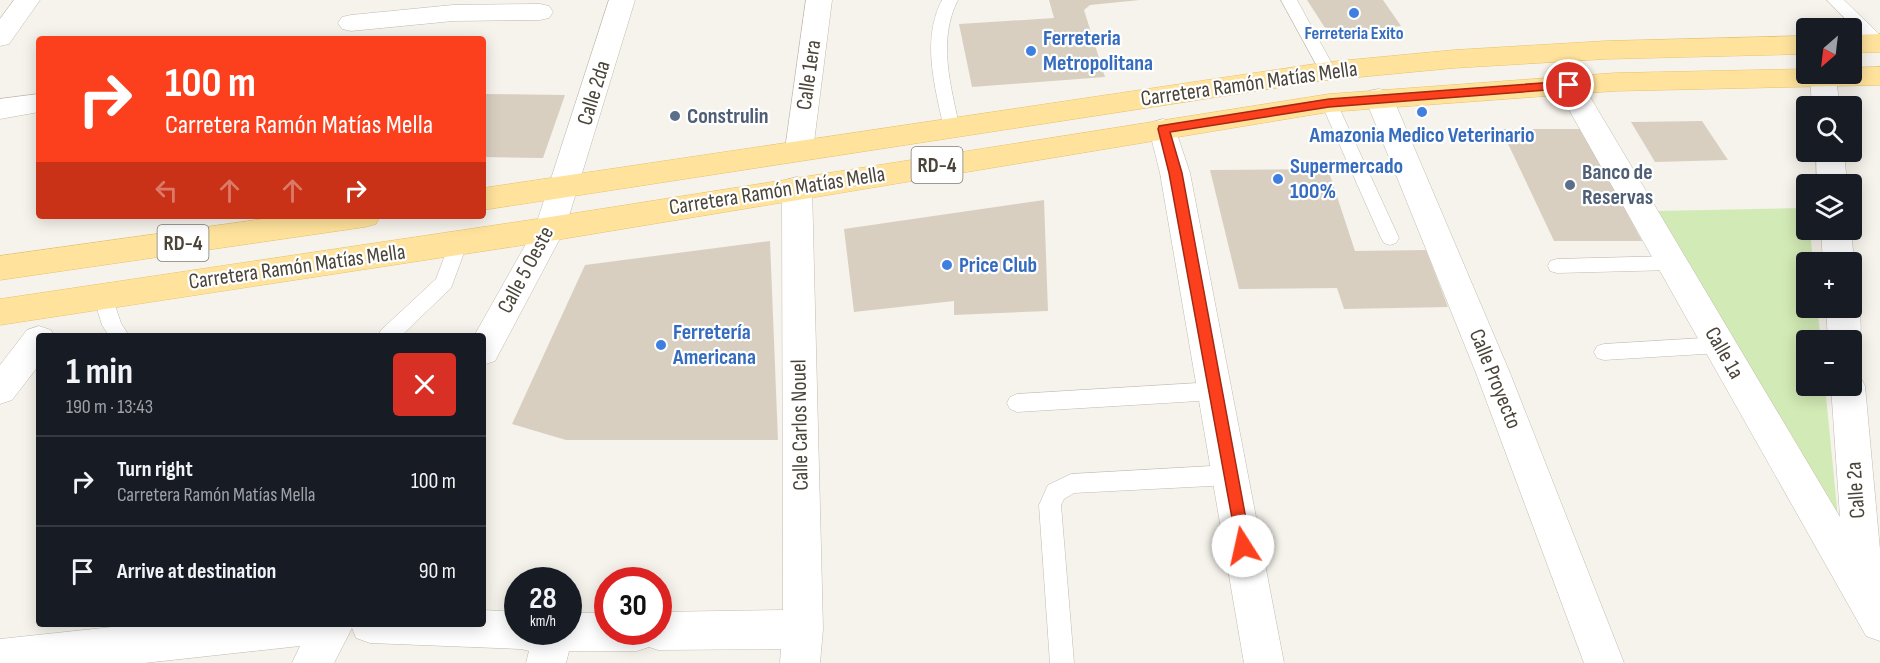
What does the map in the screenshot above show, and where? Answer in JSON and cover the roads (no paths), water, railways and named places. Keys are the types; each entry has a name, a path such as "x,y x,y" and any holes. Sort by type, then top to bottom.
{"main road":[{"path":"1862,44 1880,43"},
{"name":"Carretera Ramón Matías Mella","path":"486,199 1328,71 1454,59 1583,51 1796,45"},
{"name":"Carretera Ramón Matías Mella","path":"1862,76 1880,76"},
{"name":"Carretera Ramón Matías Mella","path":"0,312 550,229 1329,103 1569,85 1796,78"},
{"name":"Carretera Ramón Matías Mella","path":"0,268 315,220"}],"street":[{"path":"0,38 27,0"},
{"name":"Calle 2da","path":"565,186 622,0"},
{"name":"Calle 1era","path":"799,150 819,0"},
{"path":"347,20 455,7 540,12"},
{"name":"Calle 1a","path":"1569,85 1872,609"},
{"name":"Calle Proyecto","path":"1379,98 1493,373 1604,663"},
{"path":"0,108 36,103"},
{"path":"1163,129 1176,173 1264,663"},
{"name":"Calle 5 Oeste","path":"486,346 550,229 565,186"},
{"name":"Calle Carlos Nouel","path":"797,188 802,646"},
{"path":"44,333 69,301"},
{"path":"0,390 36,344"},
{"name":"Calle 2a","path":"1849,396 1872,609"},
{"path":"0,658 292,627"},
{"path":"312,663 332,627"},
{"path":"401,627 504,637"},
{"path":"672,632 802,646"}],"lane":[{"path":"950,0 945,7 937,54 952,129"},
{"path":"1288,0 1328,71"},
{"path":"1835,0 1880,43"},
{"path":"1329,103 1390,238"},
{"path":"391,333 444,283 459,242"},
{"path":"1557,266 1672,263"},
{"path":"103,296 112,325 117,333"},
{"path":"1604,352 1720,345"},
{"path":"1017,403 1215,391"},
{"path":"1062,663 1050,505 1056,492 1071,484 1230,475"}],"place":[{"name":"Ferreteria Exito","path":"1354,13"},
{"name":"Ferreteria Metropolitana","path":"1031,51"},
{"name":"Amazonia Medico Veterinario","path":"1422,112"},
{"name":"Construlin","path":"675,116"},
{"name":"Supermercado 100%","path":"1278,179"},
{"name":"Banco de Reservas","path":"1570,185"},
{"name":"Price Club","path":"947,265"},
{"name":"Ferretería Americana","path":"661,345"}]}
